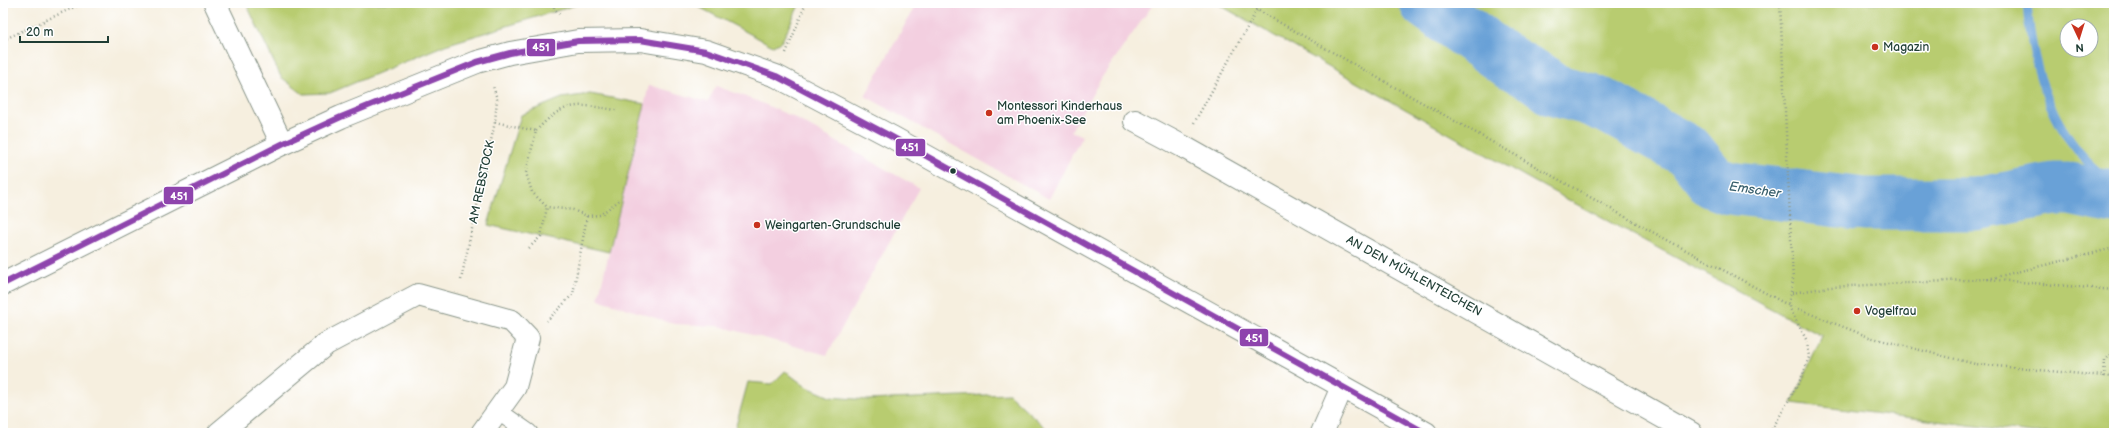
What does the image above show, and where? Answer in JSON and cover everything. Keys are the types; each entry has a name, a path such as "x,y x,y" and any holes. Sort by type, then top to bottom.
{"street":[{"path":"215,3 282,144"},
{"path":"3,284 282,144 341,118 486,60 510,52 578,41 640,40 706,51 776,76 892,137 1426,433"},
{"name":"AN DEN MÜHLENTEICHEN","path":"1135,122 1182,146 1691,433"},
{"path":"219,433 326,344 418,295 512,320 528,338 515,387 482,433"},
{"path":"1322,433 1342,387"}],"lane":[{"path":"498,410 529,433"}],"path":[{"path":"3,40 82,3"},
{"path":"784,57 806,3"},
{"path":"1245,3 1645,228 1788,304 1869,337 1975,364 2114,377"},
{"path":"1770,433 1803,375 1809,357 1807,341 1788,304 1792,293 1793,282 1780,3"},
{"path":"1182,146 1256,10"},
{"name":"AM REBSTOCK","path":"456,304 495,122 497,99 486,60"},
{"path":"616,110 585,105 565,108 550,116 536,131 526,173 532,192 547,207 573,210 587,216 600,215 621,199"},
{"path":"495,122 536,131"},
{"path":"529,248 541,236 547,207"},
{"path":"528,338 573,294 587,216"},
{"path":"1986,279 2114,248"},
{"path":"1792,293 1830,287 1986,279 2114,290"},
{"path":"2104,377 2105,360 2112,354 2114,355"}],"shaded area":[{"name":"Montessori Kinderhaus am Phoenix-See","path":"917,3 1154,3 1102,77 1071,131 1082,136 1049,199 865,96"},
{"name":"Weingarten-Grundschule","path":"649,85 708,102 716,86 757,101 793,117 919,188 827,355 719,326 674,324 598,299"}],"green space":[{"path":"246,3 582,3 445,45 330,93 303,94 281,77"},
{"path":"698,3 800,3 782,41 773,46 699,7"},
{"path":"1216,3 2114,3 2114,433 2032,433 1792,403 1822,336 1535,182"},
{"path":"590,94 645,104 609,252 488,225 521,115 562,98"},
{"path":"785,371 805,386 830,397 867,400 1009,394 1051,433 734,433 748,382 772,384"}],"waterway":[{"name":"Emscher","path":"1426,3 1503,58 1538,78 1554,90 1588,99 1610,108 1689,152 1713,182 1729,188 1865,204 1976,204 2054,189 2070,189 2114,198"},
{"path":"2027,3 2034,54 2041,80 2061,127 2076,148 2093,167 2114,183"}],"transit line":[{"name":"451","path":"3,284 282,144 341,117 477,62 510,53 578,41 640,40 706,51 776,76 892,137 1426,433"}],"place":[{"name":"Magazin","path":"1875,47"},
{"name":"Montessori Kinderhaus am Phoenix-See","path":"989,113"},
{"name":"Weingarten-Grundschule","path":"757,225"},
{"name":"Vogelfrau","path":"1857,311"}]}
